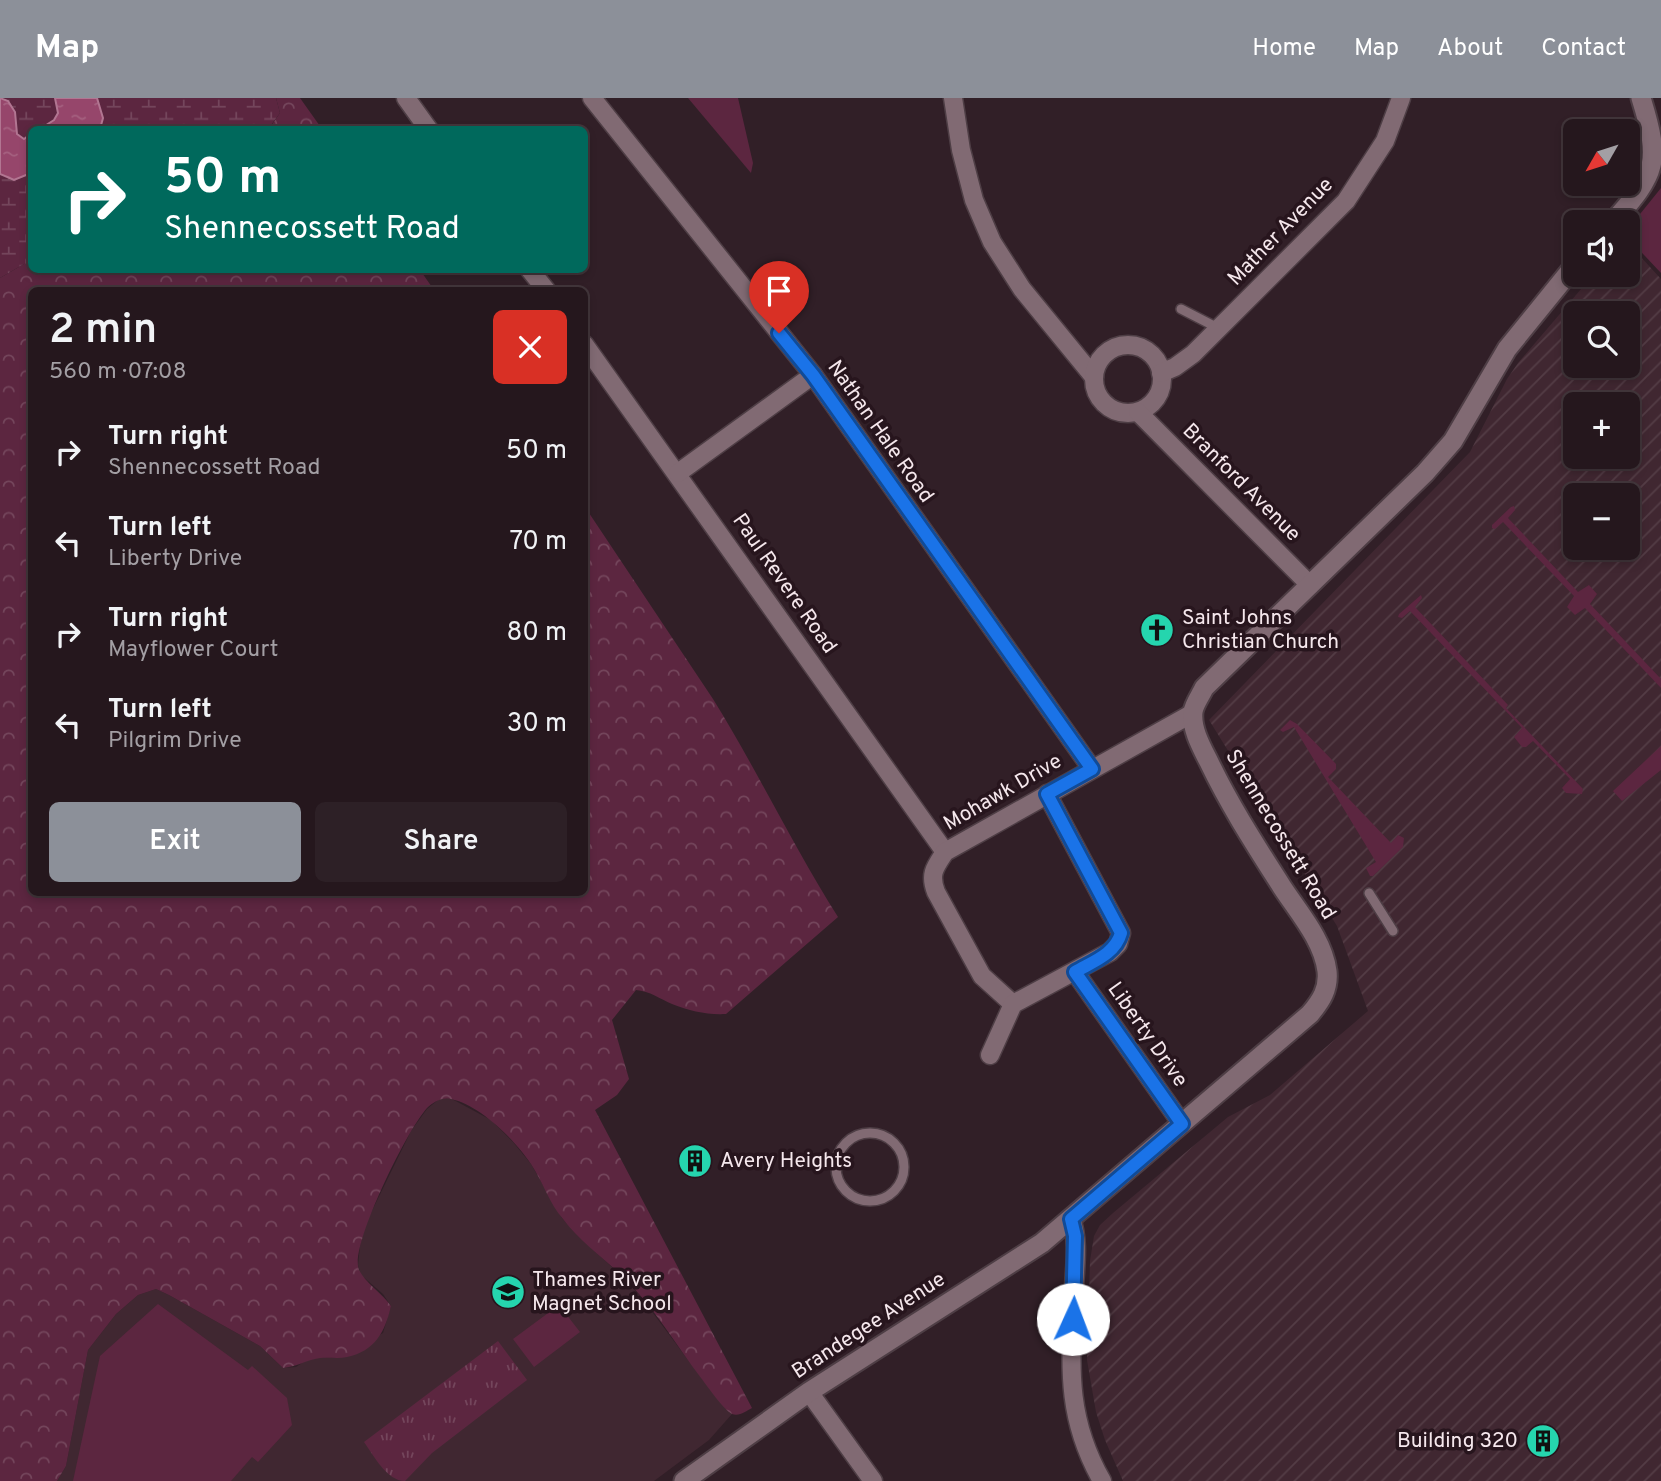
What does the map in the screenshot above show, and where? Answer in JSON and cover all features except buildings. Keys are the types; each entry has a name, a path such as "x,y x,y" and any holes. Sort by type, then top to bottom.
{"street":[{"path":"406,98 426,126"},
{"name":"Nathan Hale Road","path":"592,98 813,375 1092,769"},
{"path":"953,98 961,150 974,200 992,242 1021,289 1094,377"},
{"name":"Mather Avenue","path":"1161,373 1193,354 1346,201 1385,141 1401,98"},
{"path":"1622,210 1651,170 1654,153 1641,98"},
{"path":"532,273 544,287"},
{"path":"1193,713 1204,688 1425,473 1453,441 1507,349 1563,280"},
{"path":"1068,344 1104,355"},
{"path":"1133,345 1152,354 1161,373 1162,384 1158,395 1145,410 1138,412 1119,412 1109,407 1096,388 1094,377 1104,355 1113,349 1133,345"},
{"name":"Paul Revere Road","path":"588,349 945,852"},
{"path":"678,473 813,375"},
{"name":"Branford Avenue","path":"1138,412 1310,585"},
{"name":"Mohawk Drive","path":"945,852 1193,713"},
{"name":"Shennecossett Road","path":"1076,1215 1231,1079 1310,1014 1324,996 1327,978 1324,956 1236,814 1199,741 1193,713"},
{"path":"990,1055 1013,1004 1110,952 1118,944 1121,933 1047,794"},
{"path":"945,852 932,870 932,882 936,892 982,975 1013,1004"},
{"name":"Liberty Drive","path":"1075,972 1182,1124"},
{"path":"1076,1215 1072,1389 1082,1438 1102,1481"},
{"name":"Brandegee Avenue","path":"684,1481 809,1392 1042,1243 1076,1215"},
{"path":"809,1392 873,1481"}],"lane":[{"path":"1181,309 1218,328"},
{"path":"1370,892 1393,931"},
{"path":"864,1133 886,1137 902,1154 903,1176 898,1187 879,1200 857,1198 841,1184 837,1174 839,1153 854,1137 864,1133"}],"shaded area":[{"path":"1640,256 1661,279 1661,1481 1123,1481 1096,1412 1087,1360 1090,1261 1094,1236 1100,1225 1113,1213 1228,1117 1270,1095 1368,1011 1337,926 1209,720 1470,452 1507,379 1563,310 1563,378 1640,378 1640,301 1571,301 1583,287 1640,287"},
{"name":"Thames River Magnet School","path":"450,1098 491,1120 513,1142 531,1164 562,1218 641,1297 712,1392 732,1414 709,1440 654,1481 57,1481 66,1466 88,1350 116,1314 138,1295 156,1289 169,1295 260,1346 283,1368 296,1367 305,1361 321,1357 336,1358 383,1333 391,1306 383,1294 361,1275 358,1265 365,1225 411,1131 427,1109 439,1099"}],"green space":[{"path":"4,98 55,98 58,113 43,126 28,126 28,136 24,139 17,134 15,112"},
{"path":"97,98 276,98 280,113 270,126 101,126 103,118"},
{"path":"276,98 300,98 320,126 271,126 280,113"},
{"path":"688,98 738,98 753,163 751,173"},
{"path":"0,174 8,178 28,174 28,263 0,278"},
{"path":"1661,188 1661,273 1640,251 1640,214"},
{"path":"28,263 28,273 422,273 432,287 28,287 28,896 588,896 588,512 713,699 838,917 726,1014 692,1011 636,990 612,1020 629,1079 617,1095 595,1110 752,1408 735,1415 724,1408 645,1301 563,1219 531,1164 516,1145 496,1125 473,1108 444,1099 427,1108 407,1138 364,1233 358,1266 367,1281 391,1306 386,1324 372,1345 347,1357 320,1358 283,1368 260,1346 169,1295 156,1289 138,1295 116,1314 88,1350 66,1466 57,1481 0,1481 0,278"},
{"path":"1514,506 1515,510 1508,518 1578,592 1589,585 1597,594 1590,604 1661,679 1661,688 1585,608 1575,615 1567,607 1574,596 1503,522 1495,529 1492,528 1492,525"},
{"path":"1421,595 1422,598 1415,607 1508,705 1506,708 1583,789 1582,794 1566,793 1562,788 1570,779 1533,741 1522,747 1514,737 1522,728 1410,611 1402,618 1398,617"},
{"path":"1290,720 1336,764 1336,769 1328,777 1391,843 1398,835 1404,838 1403,847 1373,876 1370,876 1366,868 1376,862 1294,727 1283,732 1280,730"},
{"path":"1661,746 1661,770 1622,801 1613,791"},
{"path":"158,1304 248,1370 252,1366 287,1398 292,1425 258,1462 252,1457 231,1481 73,1481 100,1356"},
{"path":"559,1305 580,1332 534,1367 513,1339"},
{"path":"498,1341 527,1380 432,1453 405,1481 392,1477 364,1442"}],"water":[{"path":"0,98 8,101 15,112 17,134 24,139 28,136 28,174 14,180 0,174"},
{"path":"55,98 97,98 103,118 101,126 45,126 54,120 58,113"}],"place":[{"name":"Saint Johns Christian Church","path":"1157,630"},
{"name":"Avery Heights","path":"695,1161"},
{"name":"Thames River Magnet School","path":"508,1292"},
{"name":"Building 320","path":"1543,1441"}],"route":[{"path":"779,333 813,375 1092,769 1047,794 1121,933 1118,944 1110,952 1075,972 1182,1124 1071,1219 1075,1236 1073,1319"}]}
